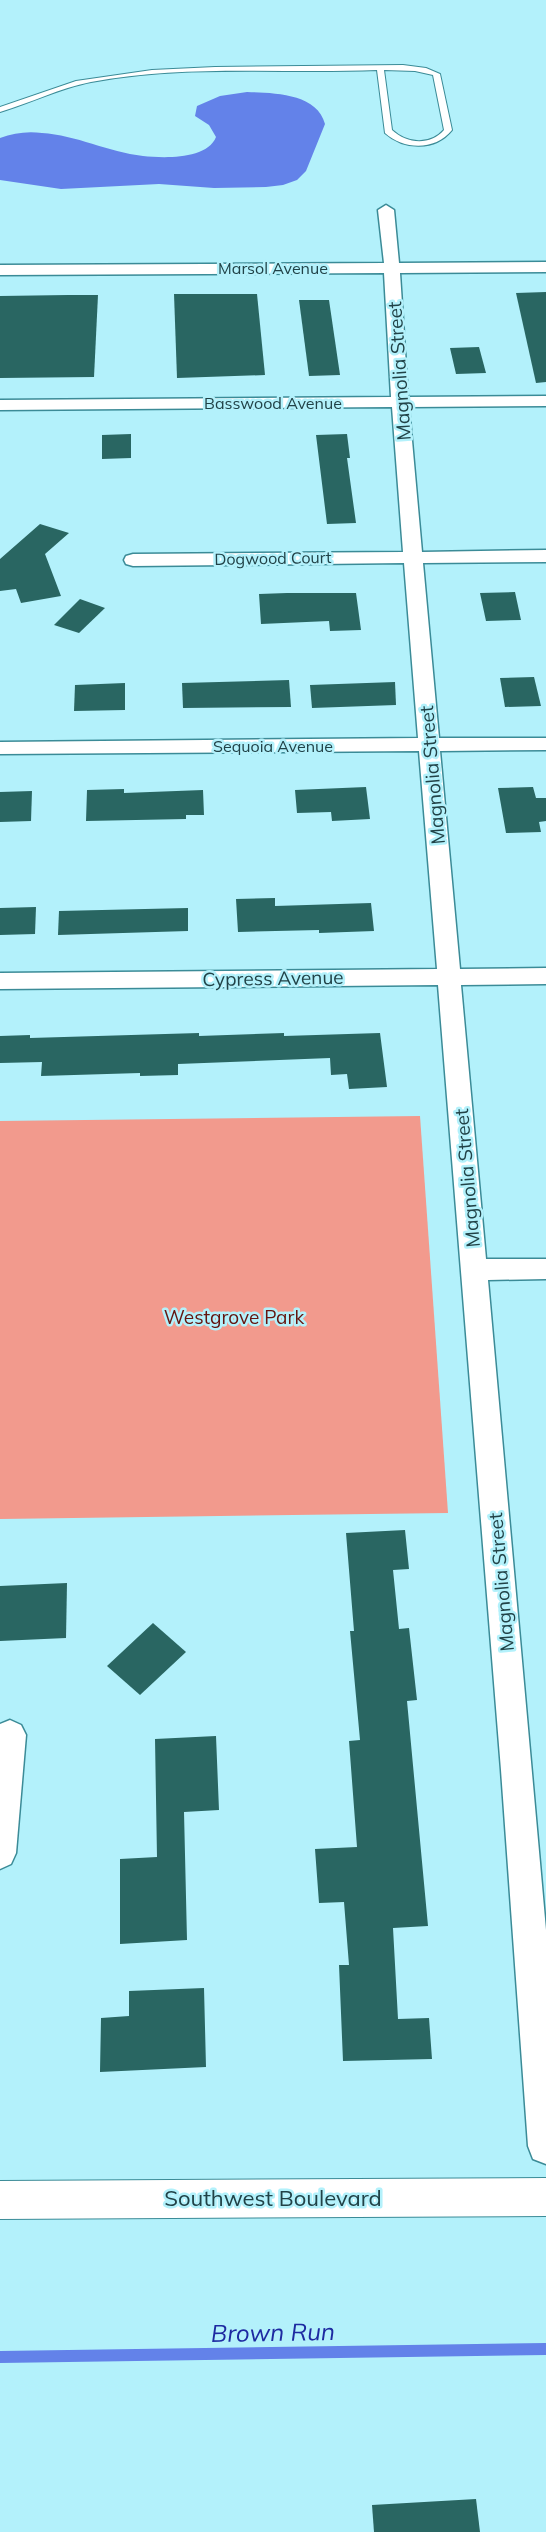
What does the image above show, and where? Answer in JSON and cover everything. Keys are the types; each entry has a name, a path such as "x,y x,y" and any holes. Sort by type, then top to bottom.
{"street":[{"name":"Magnolia Street","path":"386,210 428,745 475,1270 546,2146"},
{"name":"Marsol Avenue","path":"0,270 546,267"},
{"name":"Basswood Avenue","path":"0,405 546,401"},
{"name":"Dogwood Court","path":"133,560 546,556"},
{"name":"Sequoia Avenue","path":"0,748 546,744"},
{"name":"Cypress Avenue","path":"0,981 546,976"},
{"path":"475,1270 546,1270"},
{"path":"0,1854 10,1735"},
{"name":"Southwest Boulevard","path":"0,2200 546,2197"}],"lane":[{"path":"0,110 46,92 88,80 128,74 215,70 380,69 414,70 429,71 436,74 448,130 444,136 437,140 414,143 393,136 388,131 380,69"}],"green space":[{"name":"Westgrove Park","path":"420,1116 448,1513 0,1519 0,1121"}],"water":[{"path":"247,92 281,94 293,97 313,106 320,114 325,124 306,171 297,180 283,185 266,187 214,188 159,184 61,189 0,180 0,138 21,133 55,134 143,156 173,157 194,154 211,145 216,137 209,125 195,116 197,106 220,96"}],"building":[{"path":"546,292 546,382 536,383 516,293"},
{"path":"174,294 257,294 265,375 177,378"},
{"path":"98,295 94,377 0,378 0,296"},
{"path":"299,300 329,300 340,375 309,376"},
{"path":"479,347 486,373 456,374 450,348"},
{"path":"131,434 131,458 102,459 102,435"},
{"path":"347,434 350,458 347,458 356,523 327,524 316,435"},
{"path":"40,524 69,533 45,554 61,596 21,603 16,589 0,591 0,559"},
{"path":"515,592 521,620 486,621 480,593"},
{"path":"356,593 361,630 330,631 329,621 261,624 259,594"},
{"path":"80,599 105,608 79,633 54,625"},
{"path":"534,677 541,706 505,707 500,678"},
{"path":"289,680 291,707 183,708 182,683"},
{"path":"395,682 396,705 312,708 310,685"},
{"path":"125,683 125,710 74,711 75,685"},
{"path":"366,787 370,819 332,821 331,812 297,813 295,790"},
{"path":"533,787 536,798 546,798 546,821 539,822 541,832 506,833 498,788"},
{"path":"124,789 124,793 203,790 204,815 186,815 186,819 86,821 87,790"},
{"path":"32,791 31,821 0,822 0,792"},
{"path":"275,898 275,906 371,903 374,931 319,933 319,930 238,932 236,899"},
{"path":"36,907 35,934 0,935 0,908"},
{"path":"188,908 188,931 58,935 59,911"},
{"path":"199,1033 199,1036 284,1033 284,1036 380,1033 387,1087 349,1089 347,1074 331,1075 330,1058 178,1064 178,1075 140,1076 140,1073 41,1076 42,1062 0,1063 0,1036 30,1035 30,1038"},
{"path":"405,1530 409,1569 393,1570 399,1629 409,1628 417,1700 407,1701 428,1926 393,1928 398,2019 429,2018 432,2059 343,2061 339,1965 349,1965 344,1902 319,1903 315,1849 357,1847 349,1741 360,1740 350,1631 354,1631 346,1533"},
{"path":"67,1583 66,1638 0,1641 0,1586"},
{"path":"153,1623 186,1652 140,1695 107,1666"},
{"path":"216,1736 219,1810 184,1812 187,1940 120,1944 120,1859 157,1857 155,1739"},
{"path":"204,1988 206,2067 100,2072 101,2018 129,2016 129,1991"},
{"path":"476,2499 480,2532 374,2532 372,2505"}],"waterway":[{"name":"Brown Run","path":"0,2357 546,2349"}]}
